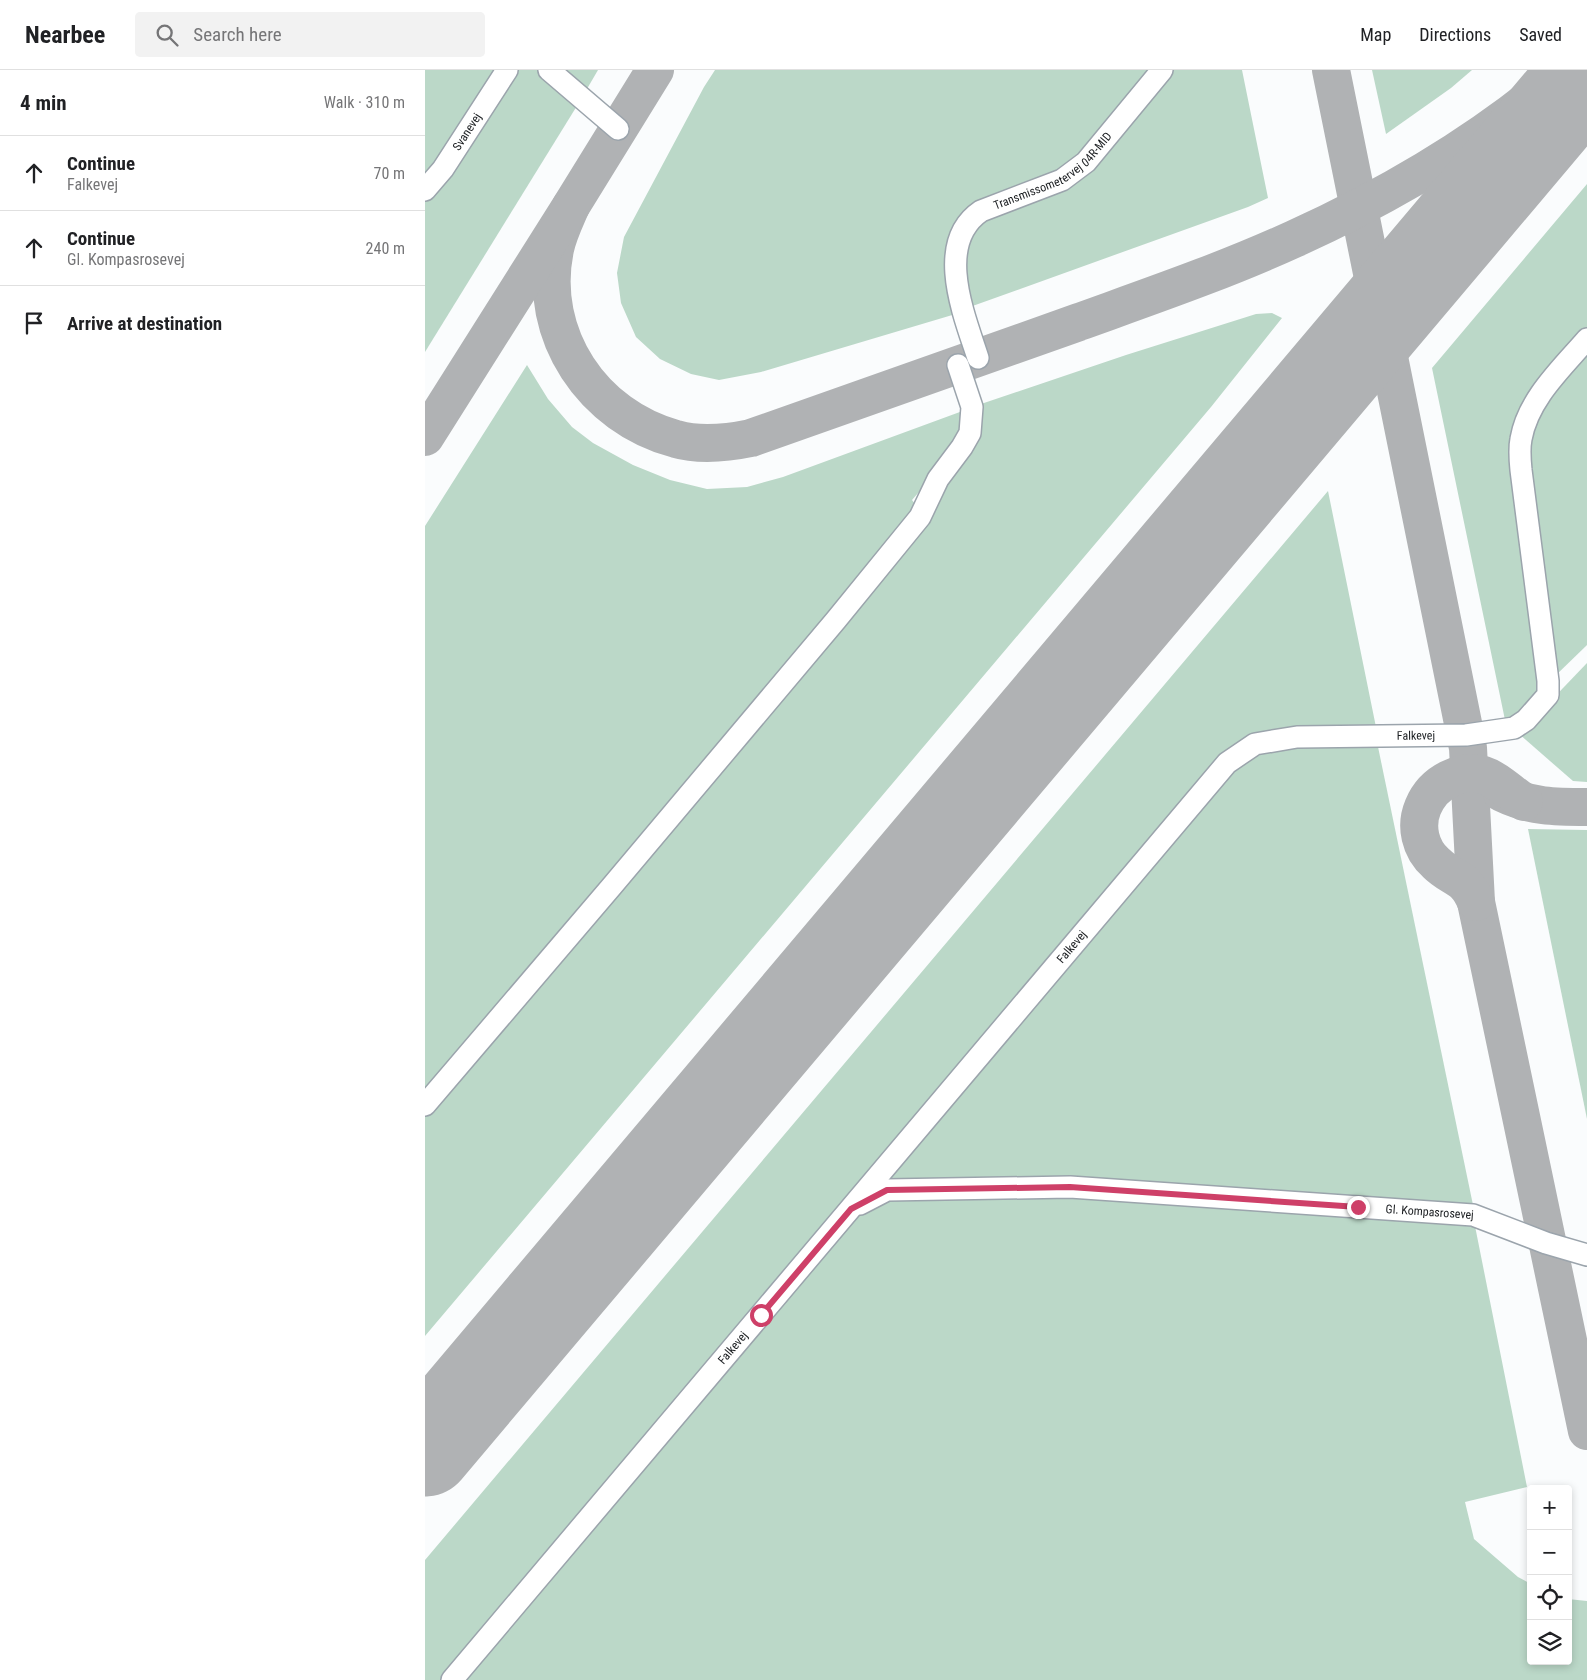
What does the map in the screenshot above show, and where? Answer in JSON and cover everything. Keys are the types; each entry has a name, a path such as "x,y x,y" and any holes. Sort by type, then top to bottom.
{"lane":[{"name":"Svanevej","path":"425,190 443,169 507,70"},
{"path":"549,70 619,129"},
{"name":"Transmissometervej 04R-MID","path":"978,358 962,310 957,280 956,254 962,234 968,223 981,211 1062,180 1078,168 1094,153 1162,70"},
{"name":"Falkevej","path":"452,1680 1227,763 1255,744 1297,737 1465,735 1514,728 1526,720 1541,704 1547,695 1548,681 1521,470 1521,440 1528,416 1536,402 1587,339"},
{"path":"425,1105 836,620 920,517 938,479 970,433 972,407 958,365"},
{"name":"Gl. Kompasrosevej","path":"851,1209 887,1190 1070,1187 1473,1215 1546,1243 1587,1255"}],"green space":[{"path":"425,70 500,70 425,181"},
{"path":"514,70 540,70 580,101 425,352 425,197"},
{"path":"557,70 598,70 584,94"},
{"path":"715,70 1156,70 1084,159 964,220 959,313 761,372 719,380 691,374 660,359 636,337 621,303 617,273 624,237 704,87"},
{"path":"1167,70 1242,70 1268,198 1248,207 967,308 961,280 972,225 1065,183"},
{"path":"1372,70 1472,70 1451,88 1386,134"},
{"path":"1587,184 1587,331 1523,414 1543,689 1527,712 1505,720 1432,368"},
{"path":"1272,313 1282,318 1211,407 425,1336 425,1117 872,587 978,405 1256,314"},
{"path":"1587,351 1587,645 1553,678 1526,461 1529,435 1542,406"},
{"path":"527,365 548,399 572,427 593,443 633,465 670,480 707,489 747,487 783,477 968,409 968,421 932,477 912,500 919,509 425,1095 425,526"},
{"path":"1328,491 1377,732 1256,739 445,1680 425,1680 425,1560"},
{"path":"1587,663 1587,782 1573,781 1519,734"},
{"path":"1377,742 1473,1205 877,1187 1229,769 1260,749"},
{"path":"1528,829 1587,830 1587,1119"},
{"path":"1070,1193 1474,1221 1527,1487 1465,1502 1474,1539 1518,1577 1527,1582 1527,1665 1572,1665 1572,1599 1587,1601 1587,1680 459,1680 855,1212 883,1197"}],"taxiway":[{"path":"425,437 655,70"},
{"path":"1331,70 1468,748 1476,902 1587,1431"},
{"path":"571,206 556,243 552,281 555,312 563,341 578,368 596,392 620,412 646,428 685,441 704,443 733,441 751,438 1133,303 1268,251 1330,222 1401,185 1502,120 1565,70"},
{"path":"1476,902 1472,893 1463,882 1442,868 1426,851 1419,829 1419,822 1425,803 1430,794 1445,781 1461,774 1472,773 1490,778 1524,802"},
{"path":"1502,793 1533,804 1587,807"}],"runway":[{"path":"425,1449 1587,73"}],"route":[{"path":"761,1315 851,1209 887,1190 1070,1187 1358,1207"}]}
